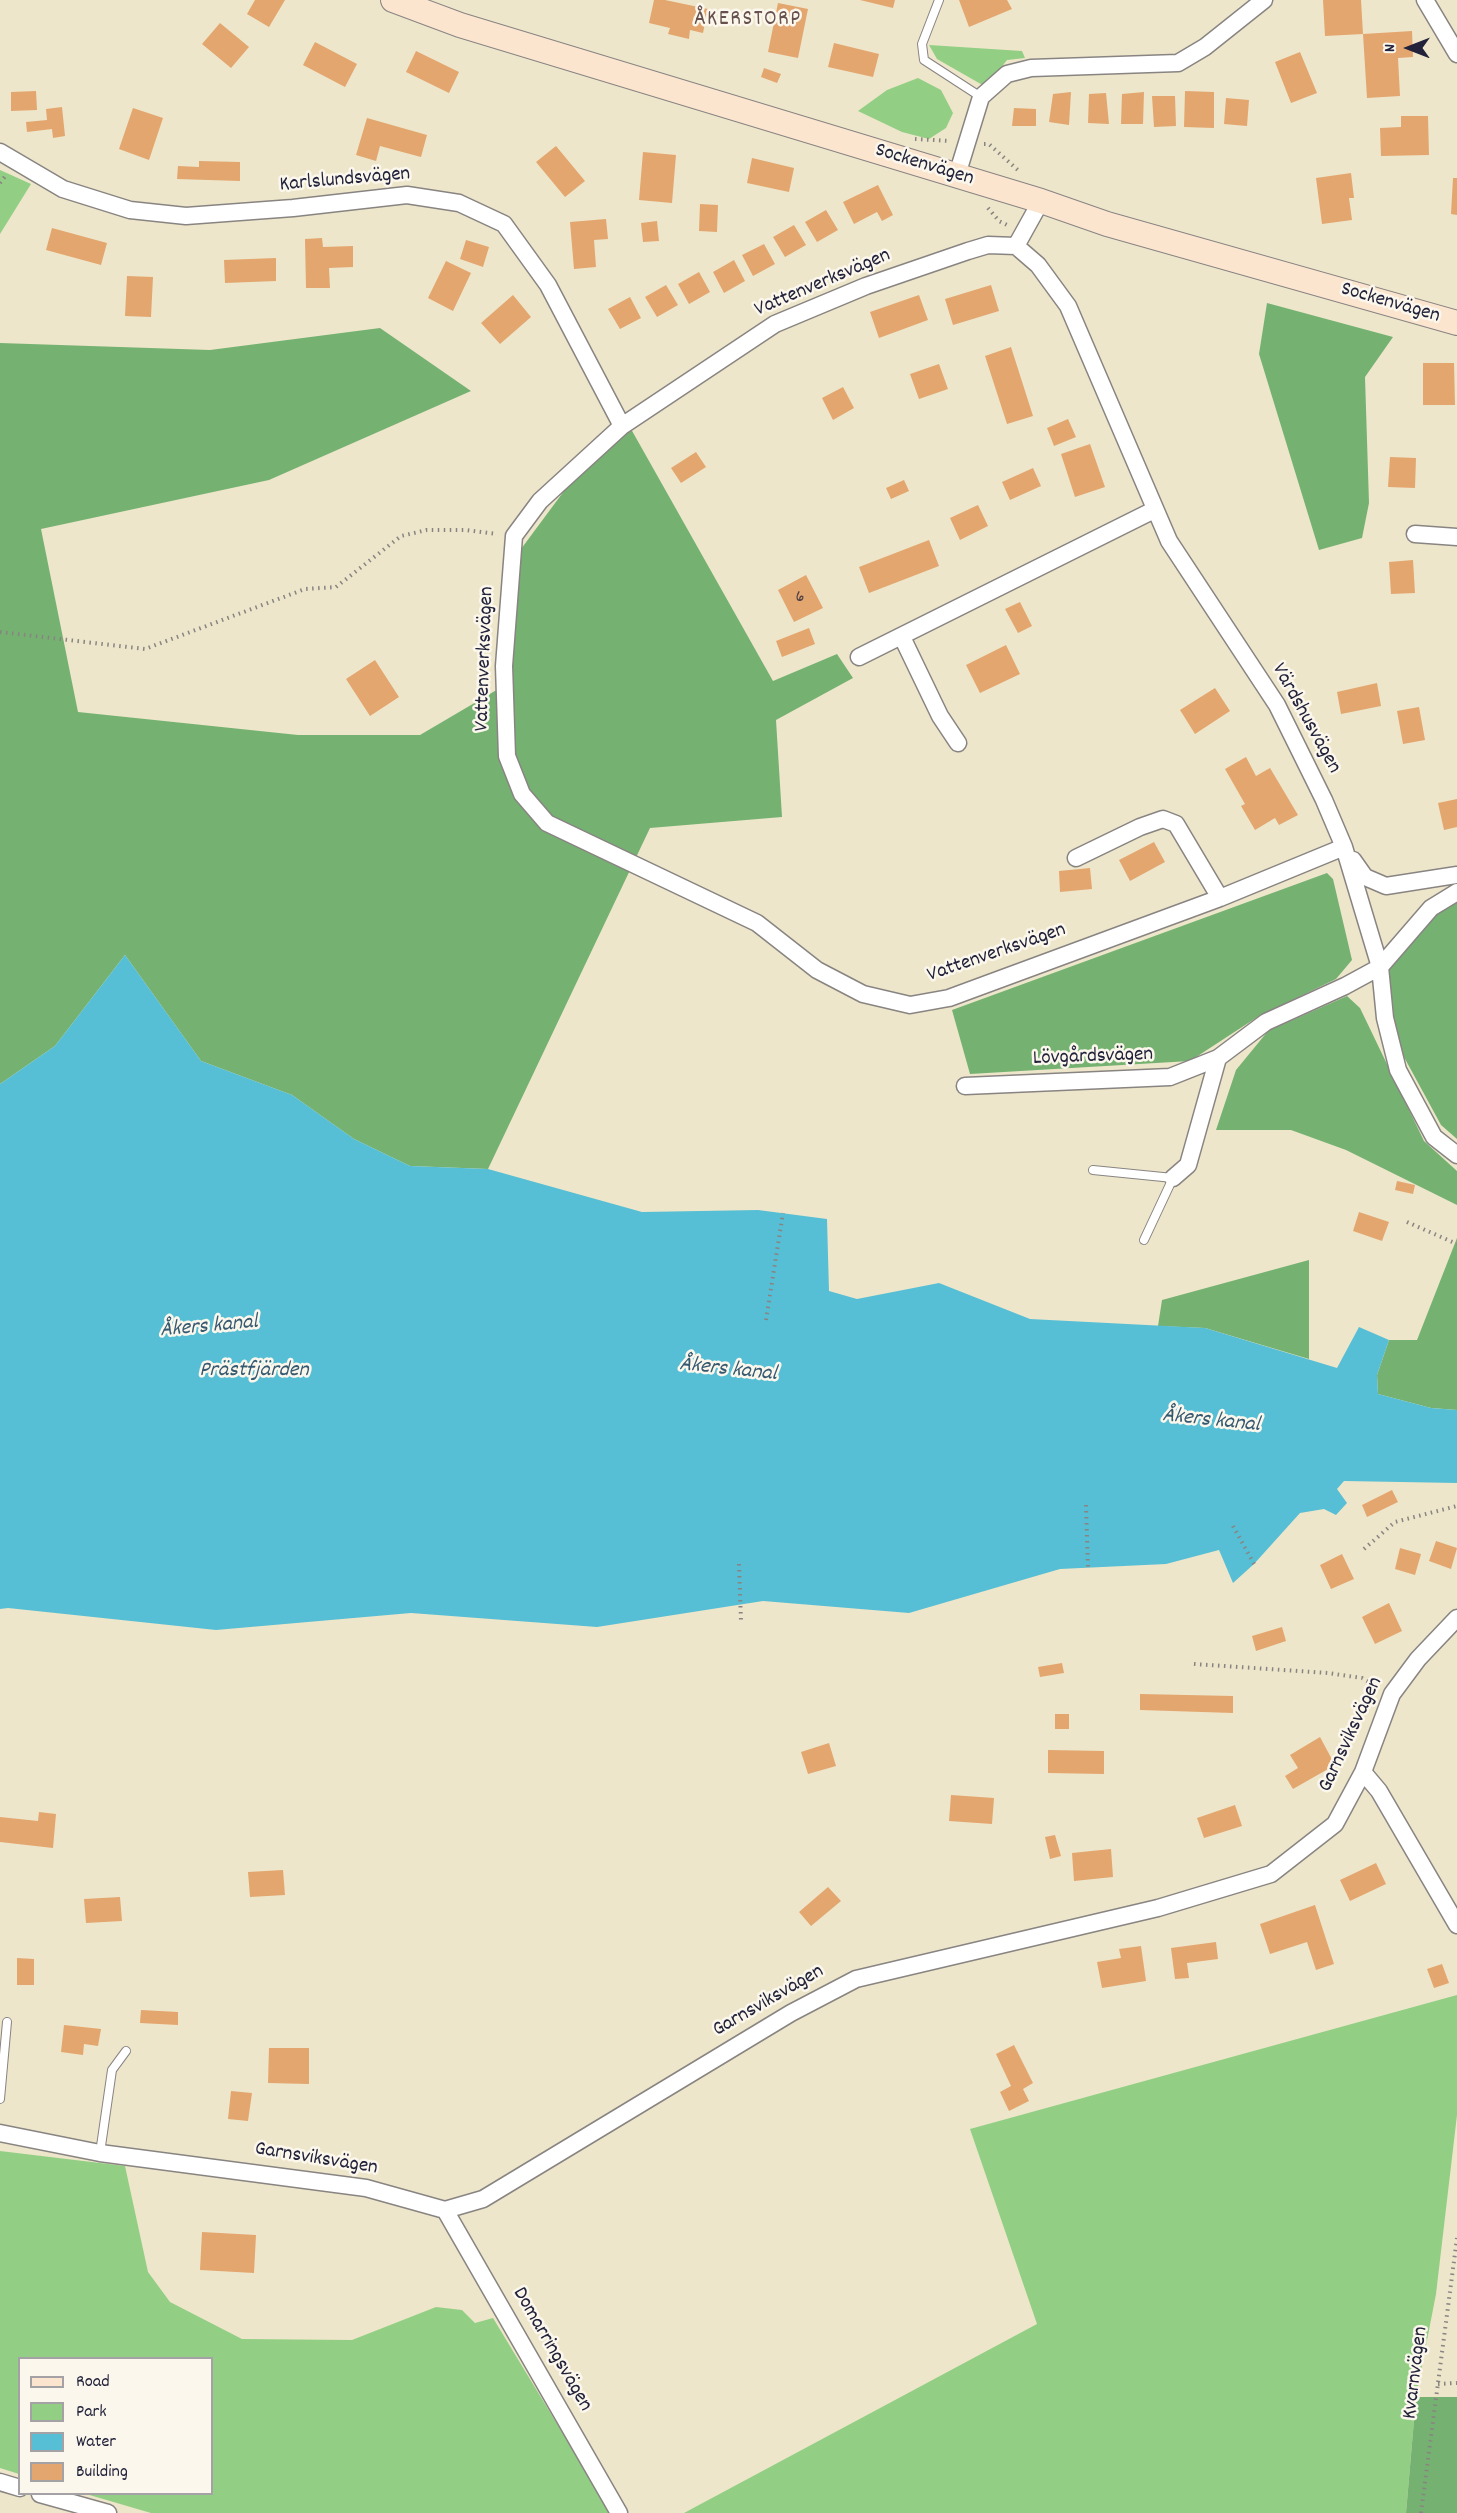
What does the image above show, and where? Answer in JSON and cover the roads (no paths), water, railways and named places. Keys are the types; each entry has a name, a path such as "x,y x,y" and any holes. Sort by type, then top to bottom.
{"street":[{"name":"Sockenvägen","path":"393,0 471,28 1041,201 1118,227 1457,323"},
{"path":"957,176 981,97 1007,74 1031,68 1178,63 1205,47 1264,0"},
{"path":"1425,0 1457,54"},
{"name":"Karlslundsvägen","path":"0,152 63,189 130,210 186,216 293,208 407,195 459,203 504,224 548,285 622,426"},
{"path":"1016,246 1041,201"},
{"name":"Vattenverksvägen","path":"1016,246 988,245 968,251 866,286 775,324 622,426 540,501 514,536 504,677 507,756 522,794 547,823 757,923 817,970 863,994 910,1005 949,998 1220,898 1344,847"},
{"name":"Värdshusvägen","path":"1016,246 1038,265 1068,306 1168,541 1276,705 1324,800 1344,847 1380,967 1385,1018 1398,1070 1434,1137 1457,1155"},
{"path":"859,657 1154,510"},
{"path":"1415,534 1457,537"},
{"path":"902,637 940,716 958,743"},
{"path":"1076,858 1140,827 1163,819 1176,824 1220,898"},
{"path":"1344,847 1365,877 1386,886 1457,875"},
{"path":"1380,967 1431,908 1457,892"},
{"name":"Lövgårdsvägen","path":"965,1086 1170,1077 1218,1058 1266,1022 1346,986 1380,967"},
{"path":"1173,1178 1188,1165 1218,1058"},
{"name":"Garnsviksvägen","path":"0,2133 100,2152 366,2188 445,2210 483,2199 791,2013 856,1979 1158,1908 1271,1874 1335,1824 1363,1772 1392,1694 1418,1659 1457,1618"},
{"path":"1363,1772 1379,1791 1457,1925"},
{"name":"Domarringsvägen","path":"445,2210 619,2513"},
{"path":"0,2482 18,2487"},
{"path":"47,2495 108,2513"}],"lane":[{"path":"939,0 922,44 924,60 981,97"},
{"path":"1093,1170 1173,1178 1144,1240"},
{"path":"0,2099 7,2022"},
{"path":"100,2152 112,2070 126,2051"}],"water":[{"name":"Prästfjärden","path":"125,955 201,1061 292,1095 354,1139 410,1166 488,1169 642,1212 758,1210 827,1219 829,1291 857,1299 939,1283 1030,1319 1205,1328 1337,1368 1359,1327 1389,1340 1377,1375 1378,1394 1431,1408 1457,1410 1457,1483 1344,1481 1337,1489 1347,1503 1336,1515 1324,1509 1300,1513 1254,1564 1233,1583 1219,1550 1166,1564 1060,1569 909,1613 763,1601 597,1627 411,1613 216,1630 0,1609 0,1084 55,1046"}],"district":[{"name":"ÅKERSTORP","path":"748,21"}],"water label":[{"name":"Åkers kanal","path":"209,1328"},
{"name":"Åkers kanal","path":"728,1371"},
{"name":"Åkers kanal","path":"1211,1422"}]}
